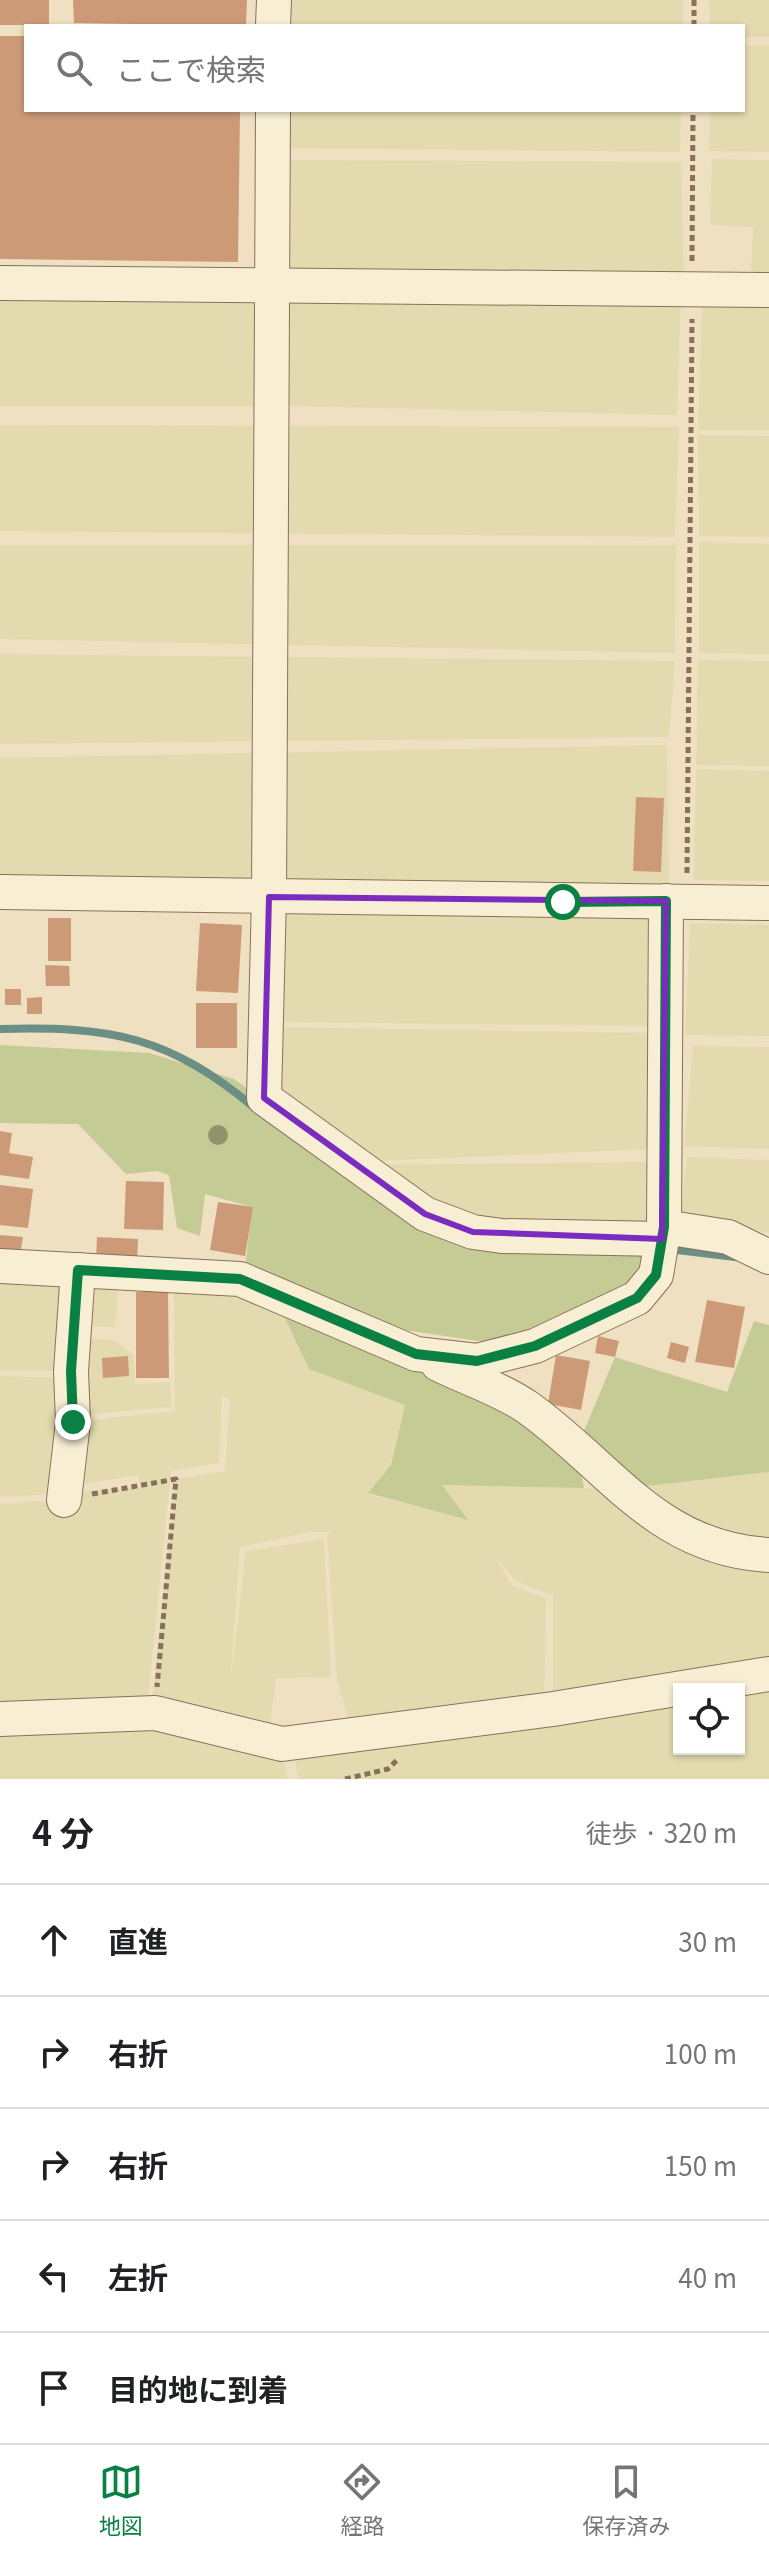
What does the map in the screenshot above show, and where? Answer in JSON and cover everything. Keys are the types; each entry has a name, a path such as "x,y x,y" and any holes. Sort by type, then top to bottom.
{"street":[{"path":"273,24 274,0"},
{"path":"273,112 269,897 264,1098 425,1214 473,1232 502,1236 663,1233 728,1237 769,1257"},
{"path":"0,283 769,290"},
{"path":"0,892 769,903"},
{"path":"416,1354 477,1361 535,1346 637,1298 656,1275 663,1233 676,902"},
{"path":"0,1266 240,1279 416,1354 526,1406 650,1514 735,1553 769,1555"},
{"path":"64,1500 73,1422 71,1371 78,1270"},
{"path":"0,1719 155,1713 282,1744 553,1709 769,1674"}],"path":[{"path":"694,0 694,24"},
{"path":"692,268 693,112"},
{"path":"676,902 692,316"},
{"path":"64,1500 176,1479 155,1713"}],"highlighted area":[{"path":"269,897 666,901 662,1239 473,1232 425,1214 264,1098"}],"shaded area":[{"path":"289,0 683,0 683,24 289,24"},
{"path":"709,0 769,0 769,37 745,37 745,24 710,24"},
{"path":"745,46 769,46 769,152 709,151 710,112 745,112"},
{"path":"290,112 681,112 680,152 291,148"},
{"path":"712,159 769,160 769,277 751,277 753,227 710,225"},
{"path":"291,160 681,162 684,278 291,268"},
{"path":"702,296 769,298 769,430 698,430"},
{"path":"0,298 681,298 677,415 292,406 0,406"},
{"path":"0,425 679,427 675,537 0,531"},
{"path":"698,435 769,436 769,537 699,536"},
{"path":"699,542 769,544 769,654 699,653"},
{"path":"0,545 676,545 675,653 0,639"},
{"path":"0,654 675,661 669,737 0,744"},
{"path":"698,660 769,661 769,766 696,765"},
{"path":"667,745 669,885 0,881 0,758"},
{"path":"696,769 769,771 769,881 694,880"},
{"path":"274,907 658,914 657,1026 269,1022"},
{"path":"690,923 769,925 769,1036 685,1035"},
{"path":"270,1027 653,1033 652,1149 352,1162 268,1094"},
{"path":"693,1046 769,1047 769,1149 684,1146"},
{"path":"687,1157 769,1160 769,1233 681,1212"},
{"path":"652,1162 652,1227 486,1237 357,1165"},
{"path":"0,1269 77,1275 71,1371 0,1370"},
{"path":"87,1278 119,1282 115,1327 87,1326"},
{"path":"174,1286 273,1293 309,1369 405,1405 390,1467 369,1494 467,1520 441,1485 621,1489 769,1472 769,1779 298,1779 294,1752 353,1734 337,1680 327,1537 330,1532 311,1532 240,1547 230,1685 246,1551 324,1539 331,1677 276,1678 269,1732 151,1709 176,1479 225,1471 230,1399 222,1396 219,1463 171,1471 147,1708 0,1707 0,1504 68,1499 75,1492 140,1487 138,1475 71,1486 73,1422 175,1411","holes":["494,1555 516,1581 553,1596 553,1706 544,1707 546,1599 512,1585"]},
{"path":"80,1337 116,1341 134,1355 135,1384 170,1382 172,1407 78,1415"},
{"path":"0,1376 64,1378 59,1494 0,1497"},
{"path":"104,1715 282,1756 288,1779 0,1779 0,1719"}],"green space":[{"path":"0,1045 149,1053 234,1079 425,1214 647,1243 647,1263 611,1300 558,1325 485,1342 384,1327 245,1268 252,1207 205,1194 200,1236 177,1228 169,1175 157,1171 126,1174 78,1124 0,1123"},
{"path":"273,1293 416,1354 576,1450 584,1488 442,1485 468,1520 368,1493 391,1465 405,1405 309,1369"},
{"path":"754,1321 769,1325 769,1472 621,1489 584,1431 615,1357 727,1392"}],"building":[{"path":"0,0 49,0 49,24 0,25"},
{"path":"73,0 247,0 246,24 74,23"},
{"path":"0,36 24,36 24,112 240,112 238,262 0,259"},
{"path":"636,797 664,798 661,872 633,871"},
{"path":"48,918 71,918 71,961 48,961"},
{"path":"200,923 242,925 238,993 196,991"},
{"path":"45,965 69,966 70,986 46,986"},
{"path":"5,989 21,989 21,1005 5,1005"},
{"path":"42,997 42,1014 27,1014 27,998"},
{"path":"196,1003 237,1003 237,1048 196,1048"},
{"path":"0,1131 12,1133 9,1153 33,1157 29,1179 0,1175"},
{"path":"126,1181 164,1182 163,1230 124,1229"},
{"path":"0,1185 33,1189 28,1228 0,1225"},
{"path":"218,1202 253,1207 245,1256 210,1250"},
{"path":"0,1235 23,1237 20,1254 0,1251"},
{"path":"97,1237 138,1239 137,1264 96,1261"},
{"path":"168,1291 169,1378 136,1378 136,1292"},
{"path":"707,1300 745,1307 734,1368 695,1362"},
{"path":"598,1336 619,1341 615,1357 595,1353"},
{"path":"671,1342 689,1347 685,1363 667,1358"},
{"path":"556,1355 590,1361 581,1410 548,1404"},
{"path":"128,1356 129,1376 103,1378 102,1358"}],"waterway":[{"path":"0,1029 75,1030 137,1040 195,1065 256,1109"},
{"path":"669,1249 735,1257"}],"route":[{"path":"73,1422 71,1371 78,1270 240,1279 416,1354 477,1361 535,1346 637,1298 656,1275 664,1227 666,901 563,902"}]}
